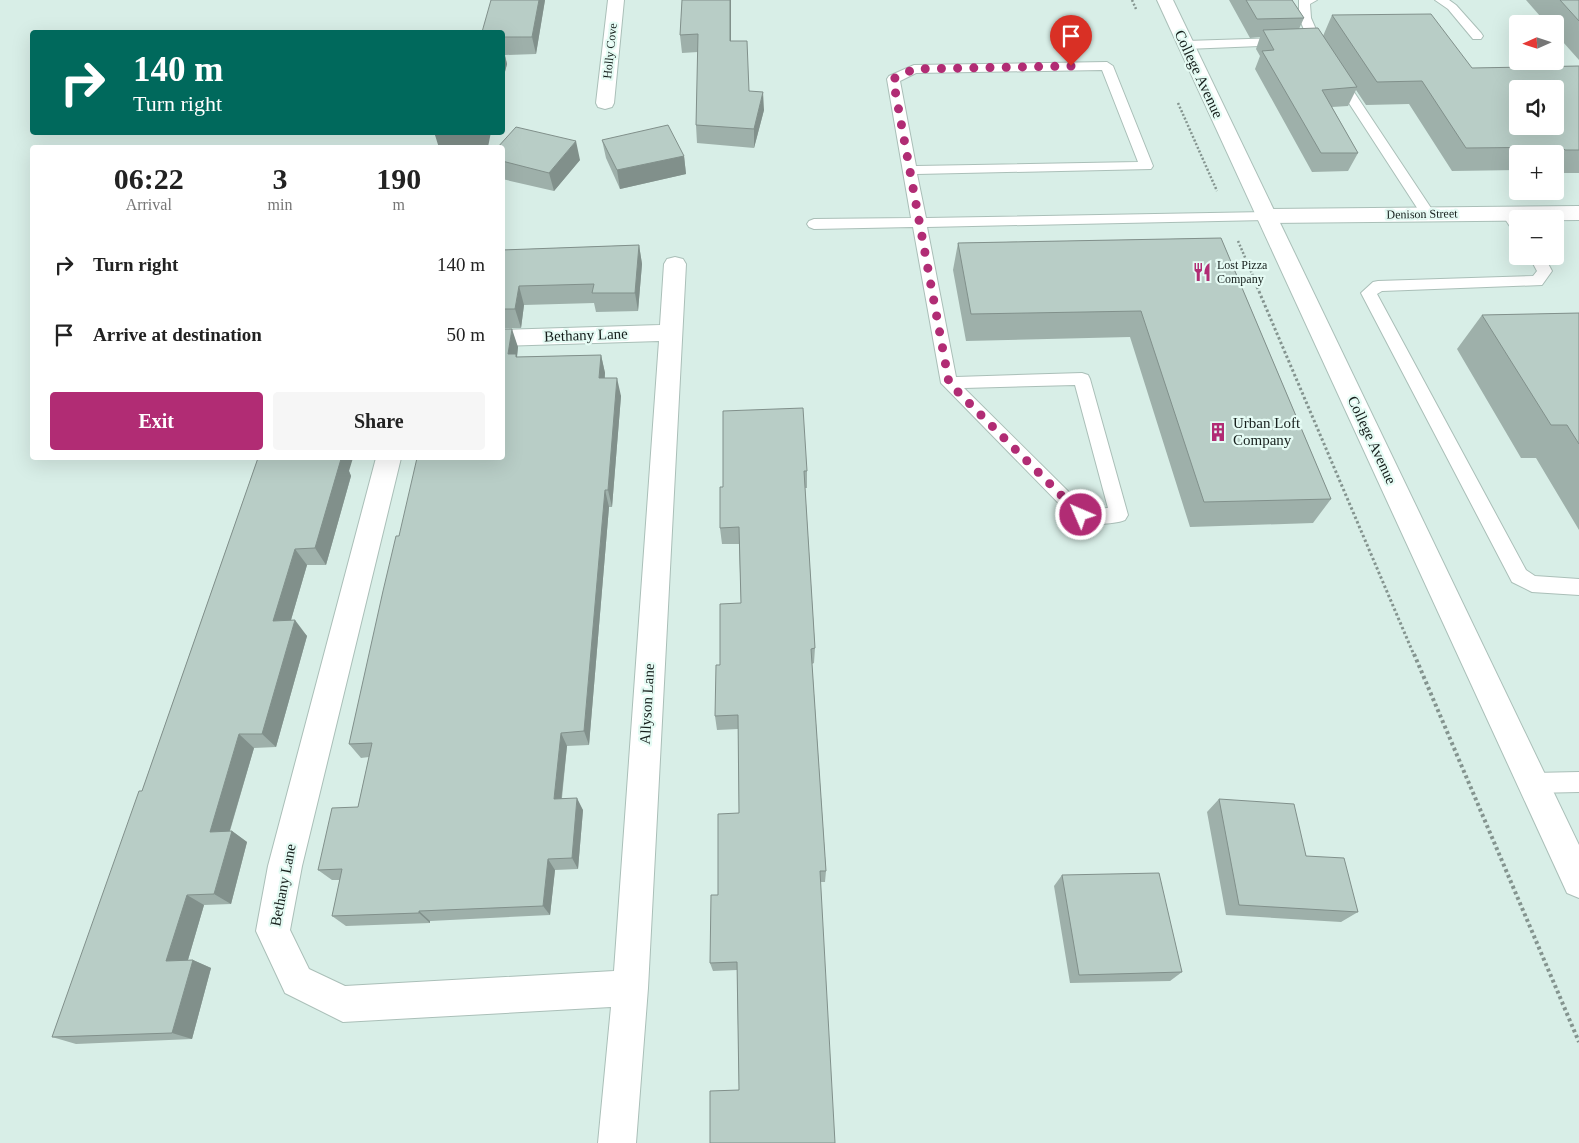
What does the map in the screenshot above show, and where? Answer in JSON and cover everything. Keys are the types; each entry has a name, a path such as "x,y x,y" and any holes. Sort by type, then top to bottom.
{"street":[{"name":"Holly Cove","path":"604,103 616,0"},
{"name":"College Avenue","path":"1165,0 1579,881"},
{"name":"Denison Street","path":"1564,215 1579,213"},
{"name":"Denison Street","path":"1266,216 1428,214 1509,220"},
{"name":"Allyson Lane","path":"617,1143 630,988 670,333 676,264"},
{"name":"Bethany Lane","path":"505,338 670,333"},
{"name":"Bethany Lane","path":"388,460 284,866 273,931 297,981 343,1004 630,988"}],"lane":[{"path":"1186,45 1309,44 1304,1 1311,0"},
{"path":"1441,0 1452,7 1477,36"},
{"path":"909,170 1146,166 1106,66 914,69 893,79 909,170 949,383 1081,515 1119,514 1082,379 949,383"},
{"path":"1331,66 1428,214"},
{"path":"814,224 1266,216"},
{"path":"1541,265 1545,271 1537,281 1378,286 1369,293 1519,576 1532,584 1579,587"},
{"path":"1533,783 1579,782"}],"path":[{"path":"1132,0 1140,18"},
{"path":"1176,99 1228,216 1579,1042"}],"building":[{"path":"491,0 539,0 532,37 505,37 505,30 483,30"},
{"path":"682,0 730,0 730,41 747,41 749,91 763,92 754,129 696,125 698,34 680,35"},
{"path":"1246,0 1292,0 1304,18 1257,19"},
{"path":"1560,0 1579,0 1579,21"},
{"path":"1431,14 1472,68 1564,70 1564,66 1579,66 1579,150 1565,150 1564,145 1509,145 1509,148 1466,148 1422,81 1377,82 1332,15"},
{"path":"1318,28 1357,87 1322,90 1358,153 1321,153 1262,51 1274,50 1263,30"},
{"path":"668,125 684,156 617,170 602,140"},
{"path":"516,127 576,141 549,173 505,162 505,145 500,145"},
{"name":"Urban Loft Company","path":"1221,238 1331,499 1204,502 1141,311 971,314 958,243"},
{"path":"639,245 635,293 592,293 594,284 519,286 515,309 505,309 505,250"},
{"path":"1579,313 1579,444 1567,425 1551,425 1482,315"},
{"path":"505,329 512,329 508,354 516,354 516,357 601,355 599,378 617,378 608,490 605,490 584,731 561,733 554,799 577,798 572,858 548,859 543,906 332,916 342,869 318,870 332,808 358,807 372,743 349,744 396,536 399,536 417,460 505,460"},
{"path":"803,408 807,471 804,471 815,648 811,649 826,871 820,871 835,1143 710,1143 710,1091 739,1090 737,962 710,963 711,895 718,895 718,814 739,813 738,715 715,716 716,665 720,665 720,604 741,603 739,527 720,528 720,487 723,487 723,411"},
{"path":"257,460 341,460 315,548 295,549 273,621 295,620 262,734 239,734 210,832 232,831 214,894 187,895 166,961 193,960 172,1033 52,1037 139,791 142,791"},
{"path":"1219,799 1294,804 1306,856 1344,858 1358,912 1239,905"},
{"path":"1159,873 1182,972 1079,975 1062,875"}],"place":[{"name":"Lost Pizza Company","path":"1202,272"},
{"name":"Urban Loft Company","path":"1218,432"}],"route":[{"path":"1071,66 914,69 893,79 949,383 1081,515"}]}
